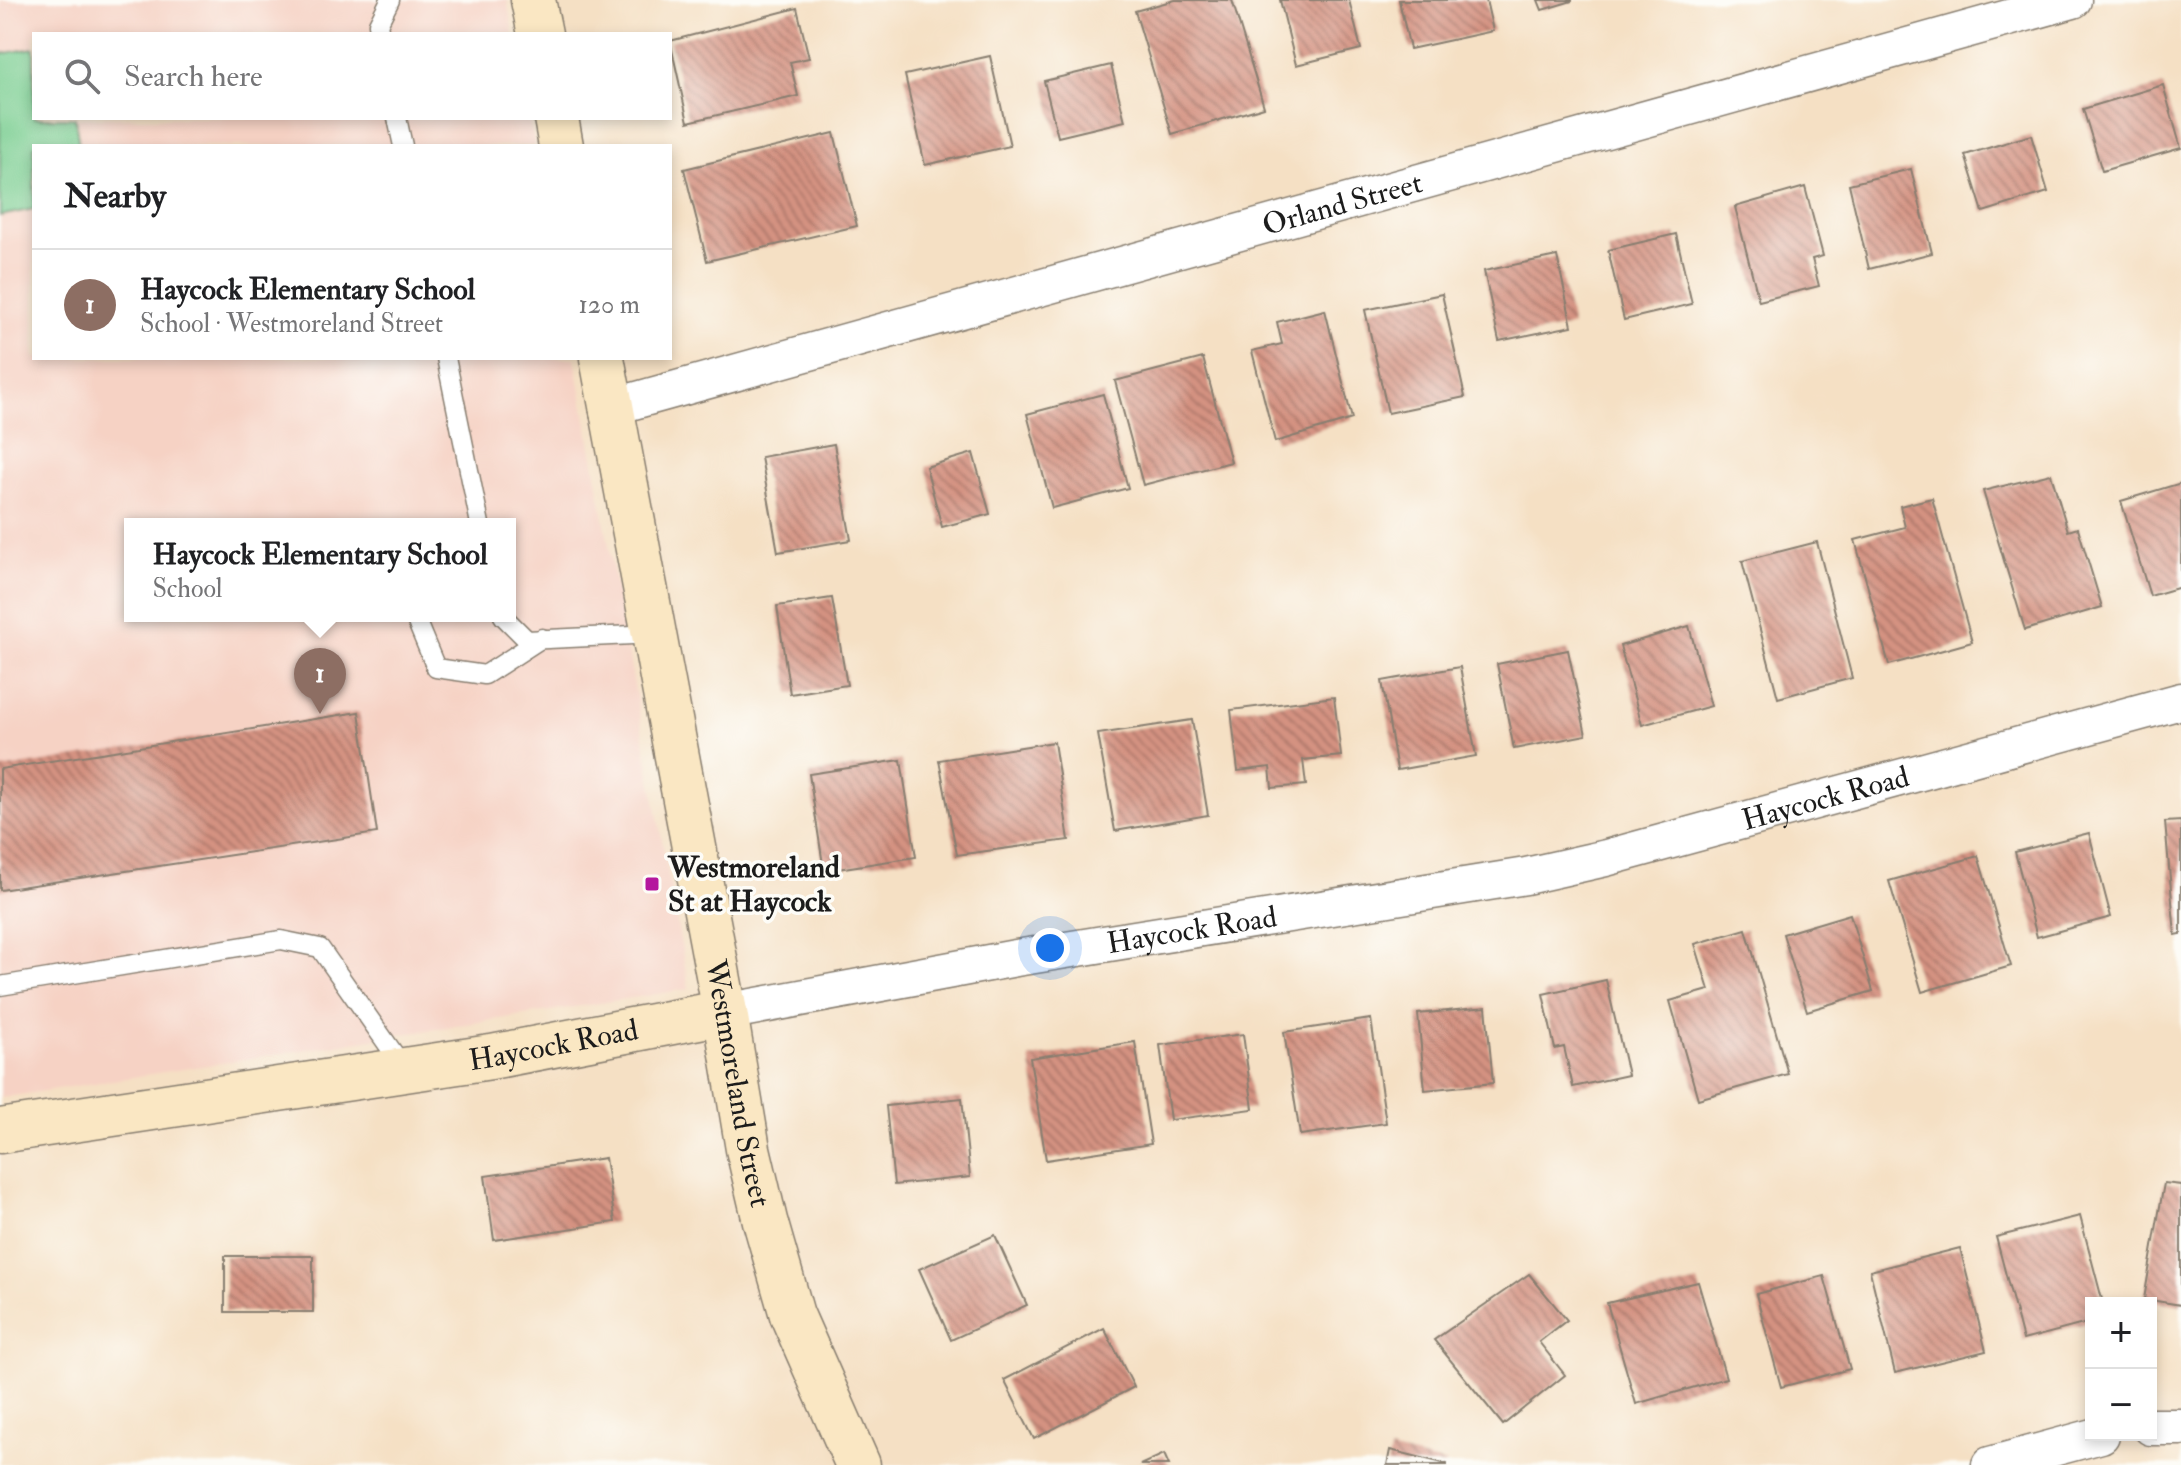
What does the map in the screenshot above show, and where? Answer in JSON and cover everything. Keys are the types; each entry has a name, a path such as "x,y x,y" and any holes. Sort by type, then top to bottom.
{"main road":[{"path":"533,0 540,32"},
{"path":"556,120 561,144"},
{"name":"Westmoreland Street","path":"602,360 748,1149 792,1315 858,1465"},
{"name":"Haycock Road","path":"0,1131 491,1057 725,1012"}],"street":[{"name":"Orland Street","path":"612,407 2073,0"},
{"name":"Haycock Road","path":"725,1012 1016,958 1526,876 1606,858 2181,701"},
{"path":"2157,1427 2181,1427"},
{"path":"1990,1465 2085,1439"}],"lane":[{"path":"380,32 378,24 390,0"},
{"path":"397,120 403,144"},
{"path":"446,360 475,518"},
{"path":"417,622 436,668 485,675 542,638"},
{"path":"509,622 527,640 654,634"},
{"path":"0,986 281,940 307,945 320,948 406,1070"}],"shaded area":[{"path":"0,0 507,0 513,32 32,32 32,120 529,120 535,144 32,144 32,360 575,360 689,989 0,1098"}],"green space":[{"path":"32,48 32,120 75,120 79,144 32,144 32,209 0,216 0,54"}],"building":[{"path":"1175,0 1232,0 1264,107 1172,134 1135,11"},
{"path":"1280,0 1349,0 1361,49 1296,65"},
{"path":"1399,0 1486,0 1493,31 1410,49"},
{"path":"1538,0 1572,0 1572,1 1542,10"},
{"path":"797,8 809,58 790,62 798,96 688,122 672,40"},
{"path":"990,56 1010,146 925,165 905,75"},
{"path":"1111,65 1125,121 1058,137 1044,81"},
{"path":"2163,85 2181,148 2102,171 2083,109"},
{"path":"834,133 857,226 707,261 684,169"},
{"path":"2031,135 2048,192 1983,212 1965,155"},
{"path":"1911,169 1932,253 1869,269 1849,184"},
{"path":"1805,187 1823,256 1812,259 1819,286 1759,301 1735,207"},
{"path":"1676,234 1692,304 1624,320 1608,250"},
{"path":"1557,256 1572,326 1499,341 1484,271"},
{"path":"1442,294 1465,397 1388,413 1365,310"},
{"path":"1325,310 1352,419 1275,442 1252,351 1282,344 1277,322"},
{"path":"1203,358 1231,462 1143,485 1115,381"},
{"path":"1103,394 1128,488 1052,508 1027,414"},
{"path":"834,444 851,540 778,552 761,457"},
{"path":"973,453 990,514 942,527 926,467"},
{"path":"2051,474 2068,531 2078,528 2102,607 2025,630 1983,491"},
{"path":"2181,483 2181,587 2150,596 2121,501"},
{"path":"1932,498 1972,642 1889,665 1855,540 1905,527 1900,506"},
{"path":"1817,542 1852,678 1778,698 1742,561"},
{"path":"832,598 847,685 790,694 777,606"},
{"path":"1689,626 1711,706 1642,725 1620,646"},
{"path":"1568,650 1586,735 1514,749 1497,664"},
{"path":"1460,667 1476,756 1397,770 1382,681"},
{"path":"1334,697 1341,756 1303,760 1306,785 1272,788 1270,767 1238,771 1231,710"},
{"path":"359,712 377,833 0,890 0,769"},
{"path":"1192,720 1208,815 1115,831 1098,734"},
{"path":"1054,742 1069,840 957,855 939,760"},
{"path":"901,760 916,857 824,871 809,774"},
{"path":"2181,821 2181,934 2175,935 2165,822"},
{"path":"2089,833 2111,917 2037,937 2015,852"},
{"path":"1978,856 2011,966 1922,992 1889,881"},
{"path":"1850,914 1873,991 1807,1011 1783,934"},
{"path":"1746,929 1788,1074 1698,1099 1670,1001 1709,990 1695,944"},
{"path":"1606,980 1628,1075 1573,1087 1564,1047 1555,1049 1543,994"},
{"path":"1486,1007 1493,1083 1425,1090 1418,1014"},
{"path":"1371,1019 1386,1123 1300,1135 1284,1032"},
{"path":"1243,1034 1253,1109 1170,1120 1160,1045"},
{"path":"1135,1042 1151,1144 1046,1160 1030,1058"},
{"path":"962,1098 970,1177 894,1185 886,1106"},
{"path":"605,1158 615,1222 494,1240 485,1176"},
{"path":"2164,1183 2181,1185 2181,1305 2157,1301 2157,1297 2144,1297"},
{"path":"2080,1216 2101,1297 2085,1297 2085,1324 2023,1340 1996,1237"},
{"path":"995,1235 1027,1305 951,1340 919,1269"},
{"path":"1960,1248 1986,1351 1895,1373 1870,1271"},
{"path":"225,1256 313,1256 313,1312 225,1312"},
{"path":"1529,1274 1567,1320 1539,1342 1565,1375 1503,1425 1434,1340"},
{"path":"1824,1276 1850,1369 1781,1387 1756,1294"},
{"path":"1698,1282 1726,1378 1636,1404 1607,1303"},
{"path":"1104,1328 1134,1387 1034,1439 1004,1380"},
{"path":"1390,1450 1447,1464 1447,1465 1387,1465"},
{"path":"1164,1454 1169,1465 1140,1465"}],"place":[{"name":"Haycock Elementary School","path":"320,714"},
{"name":"Westmoreland St at Haycock","path":"652,884"}]}
